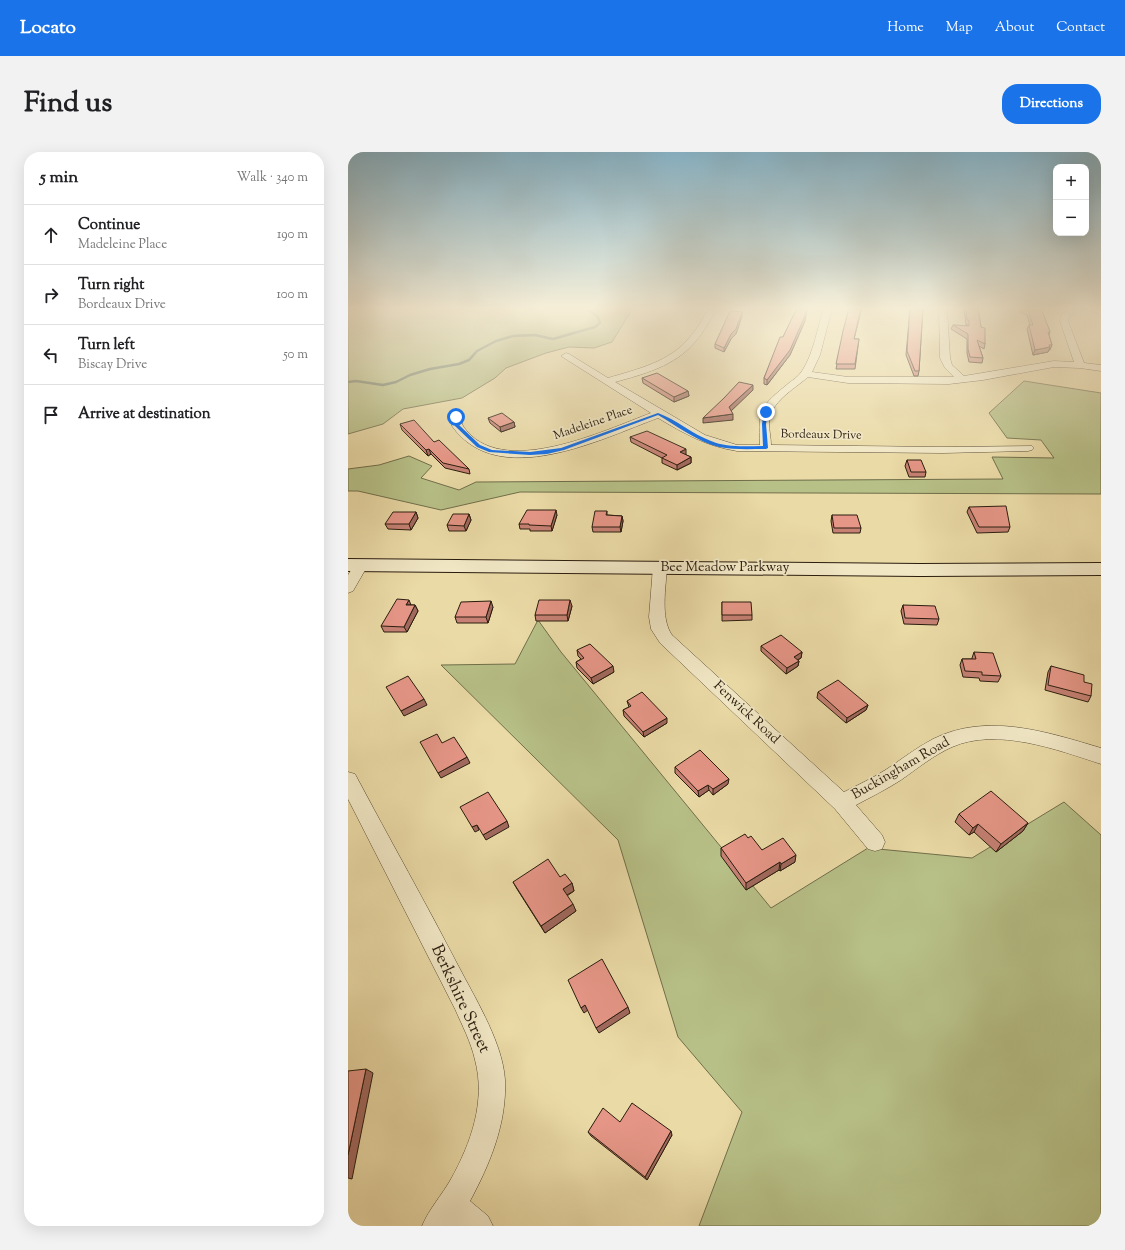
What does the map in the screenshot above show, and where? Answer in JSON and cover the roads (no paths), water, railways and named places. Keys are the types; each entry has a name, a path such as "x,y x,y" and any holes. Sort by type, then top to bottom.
{"street":[{"name":"Bordeaux Drive","path":"569,358 658,414 689,432 714,444 737,448 943,450 1028,448"},
{"path":"607,381 654,366 668,358"},
{"path":"766,448 764,424 766,412 771,403 806,374 814,358"},
{"path":"944,358 948,366 962,380"},
{"path":"1077,358 1080,365"},
{"path":"806,374 848,380 962,380 1054,364 1080,365 1101,368"},
{"name":"Madeleine Place","path":"456,417 457,426 479,446 491,451 530,454 562,449 658,414"},
{"path":"348,588 355,565"},
{"name":"Bee Meadow Parkway","path":"355,565 920,570 1101,569"},
{"name":"Fenwick Road","path":"660,567 657,617 660,629 666,639 842,803 875,842"},
{"name":"Buckingham Road","path":"842,803 892,775 934,747 964,736 998,733 1027,736 1101,756"},
{"name":"Berkshire Street","path":"348,780 452,976 484,1043 488,1056 492,1080 491,1106 488,1124 475,1162 445,1215"},
{"path":"445,1215 478,1226"}],"waterway":[{"path":"348,382 356,381 383,385 396,382 410,375 430,369 459,364 471,358"}]}
